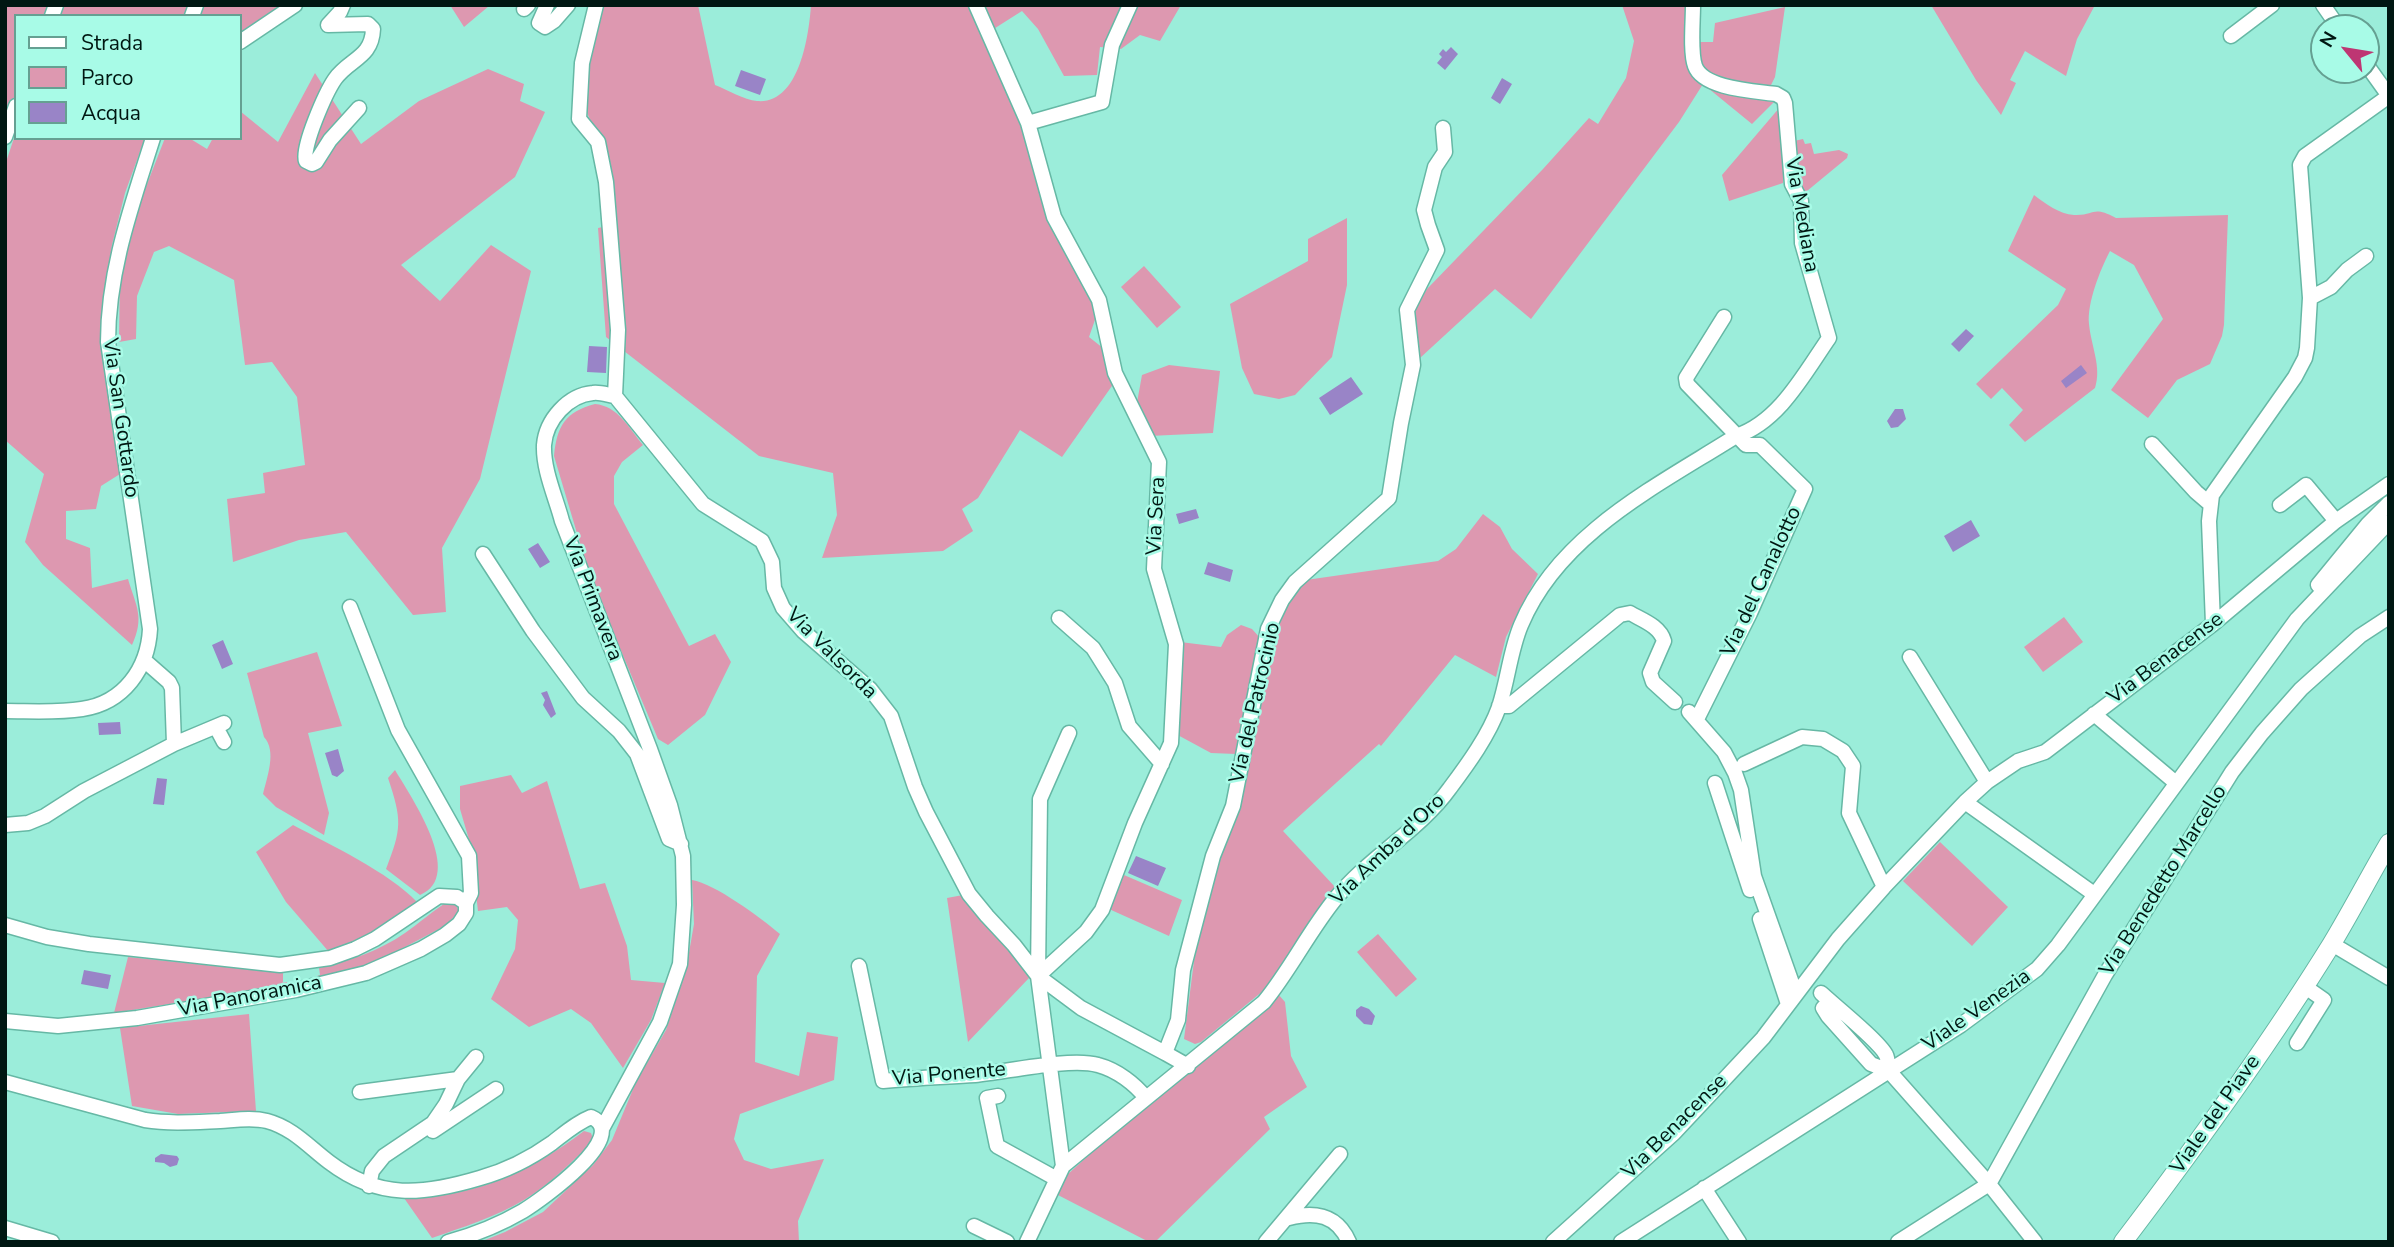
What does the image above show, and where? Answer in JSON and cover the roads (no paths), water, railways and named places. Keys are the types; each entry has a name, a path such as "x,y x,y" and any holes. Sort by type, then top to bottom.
{"main road":[{"name":"Viale del Piave","path":"2123,1242 2224,1107 2332,944 2387,852"}],"street":[{"path":"242,41 295,5"},
{"path":"343,5 328,25 368,24 373,29 373,42 335,78 304,153 306,161 312,164 316,162 330,140 359,108"},
{"path":"547,5 539,23 545,27 568,5"},
{"path":"596,5 582,63 579,119 598,142 606,182 618,330 615,396"},
{"name":"Via Sera","path":"976,5 1028,124 1054,217 1099,300 1115,373 1159,462 1154,569 1176,644 1171,743 1135,823 1102,910 1086,932 1038,976"},
{"path":"1028,124 1102,102 1112,45 1130,5"},
{"name":"Via Mediana","path":"1693,5 1694,64 1699,74 1719,85 1776,94 1783,97 1788,108 1792,184 1801,201 1802,243 1829,338"},
{"path":"2231,36 2272,5"},
{"path":"2213,624 2208,521 2210,504 2217,487 2295,377 2305,358 2310,298 2300,165 2305,156 2389,96"},
{"path":"5,138 14,112"},
{"name":"Via del Patrocinio","path":"1165,1053 1178,1020 1183,970 1213,856 1233,806 1268,629 1282,600 1295,582 1389,498 1413,365 1407,310 1437,250 1424,210 1435,167 1446,152 1443,128"},
{"name":"Via San Gottardo","path":"145,661 150,629 108,342 108,315 114,271 127,218 152,140"},
{"path":"2310,298 2331,287 2347,270 2366,256"},
{"path":"1724,317 1686,378 1687,384 1736,436"},
{"name":"Via Amba d'Oro","path":"1027,1242 1059,1172 1264,1002 1282,980 1336,897 1450,789 1490,726 1499,706 1522,625 1542,587 1565,558 1596,529 1666,480 1736,436 1749,432 1782,404 1829,338"},
{"name":"Via Primavera","path":"603,1127 660,1022 680,964 684,905 681,845 650,749 562,521 548,473 544,445 550,423 565,405 583,395 596,392 615,396"},
{"name":"Via Valsorda","path":"615,396 703,504 762,541 772,562 774,588 783,608 803,631 870,690 891,716 926,812 970,894 1038,976 1081,1008 1165,1053"},
{"name":"Via del Canalotto","path":"1736,436 1745,446 1759,445 1805,489 1751,613 1693,715 1724,752 1735,773 1741,790 1755,876 1792,982 1798,991"},
{"path":"2152,444 2210,504"},
{"name":"Via Benacense","path":"1553,1242 1674,1133 1763,1038 1838,940 1884,887 1987,782 2018,761 2045,752 2213,624 2336,522 2389,484"},
{"path":"2280,505 2306,485 2336,522"},
{"path":"2355,509 2387,505"},
{"name":"Viale Venezia","path":"2297,619 2311,593 2387,505"},
{"path":"2355,509 2368,524"},
{"name":"Viale Venezia","path":"1621,1242 1970,1018 2037,969 2058,945 2297,619 2389,522"},
{"path":"483,554 533,631 583,698 619,731 637,754 669,839 681,845"},
{"name":"Via Panoramica","path":"5,1021 58,1026 126,1019 262,996 366,973 421,949 459,924 466,913 466,902 471,893 469,856 398,730 350,607"},
{"path":"1499,706 1509,706 1620,615 1630,612 1660,631 1663,636 1664,641 1650,673 1653,682 1675,702"},
{"name":"Via Benedetto Marcello","path":"1989,1184 2105,975 2232,772 2301,689 2360,636 2389,617"},
{"path":"1059,618 1093,648 1115,683 1129,726 1162,764"},
{"path":"1910,657 1987,782"},
{"path":"5,711 83,709 102,703 127,687 145,661 169,682 172,688 174,744"},
{"path":"2094,714 2176,783"},
{"path":"5,825 28,823 46,816 83,790 174,744 220,725 223,742"},
{"path":"998,1096 986,1098 997,1146 1059,1172 1038,976 1040,799 1069,733"},
{"path":"1744,764 1802,737 1823,739 1843,751 1853,766 1849,813 1884,887"},
{"path":"1715,783 1788,1004"},
{"path":"1965,802 2094,894"},
{"name":"Via Panoramica","path":"5,925 47,937 89,944 280,965 330,958 355,949 375,939 439,896 457,897 466,902"},
{"path":"2332,944 2389,978"},
{"name":"Via Ponente","path":"859,966 883,1081 974,1075 1049,1066"},
{"path":"2297,1042 2324,1000 2304,986"},
{"path":"1823,1001 1871,1065 1889,1071 1989,1184 2035,1242"},
{"path":"1165,1053 1188,1066"},
{"path":"369,1186 372,1171 379,1161 433,1123 458,1079 476,1056"},
{"path":"1049,1066 1077,1062 1099,1065 1127,1080 1146,1098"},
{"path":"360,1092 458,1079"},
{"path":"5,1082 145,1120 166,1123 254,1119 268,1121 287,1129 351,1178 369,1186 397,1192 453,1185 483,1177 518,1163 551,1143 579,1121 592,1117 598,1120 603,1127 602,1139 597,1149 550,1193 496,1225 448,1242"},
{"path":"379,1161 416,1143 496,1089"},
{"path":"1266,1242 1289,1218 1340,1154"},
{"path":"1898,1242 1989,1184"},
{"path":"1704,1188 1739,1242"},
{"path":"1289,1218 1306,1213 1326,1217 1343,1229 1349,1242"},
{"path":"974,1226 1007,1242"},
{"path":"5,1228 52,1242"}],"water":[{"path":"1451,47 1458,54 1445,70 1437,63 1442,57 1439,54 1443,49 1446,52"},
{"path":"741,70 766,79 760,95 735,86"},
{"path":"1502,78 1512,84 1500,104 1491,98"},
{"path":"1966,329 1974,336 1959,352 1951,344"},
{"path":"589,346 607,347 606,373 587,372"},
{"path":"2081,365 2087,373 2066,388 2061,381"},
{"path":"1351,377 1363,394 1330,415 1319,398"},
{"path":"1895,409 1903,409 1906,419 1898,427 1891,428 1887,421"},
{"path":"1196,509 1199,518 1179,524 1176,514"},
{"path":"1971,520 1980,536 1953,552 1944,536"},
{"path":"538,543 550,562 540,568 528,549"},
{"path":"1208,562 1233,570 1230,582 1204,574"},
{"path":"223,640 233,664 222,669 212,645"},
{"path":"547,691 556,714 551,718 543,705 545,700 541,693"},
{"path":"120,722 121,734 99,735 98,723"},
{"path":"338,749 344,771 337,777 332,775 325,753"},
{"path":"157,778 167,779 164,805 153,804"},
{"path":"1136,856 1166,868 1158,886 1128,873"},
{"path":"84,970 111,975 108,989 81,984"},
{"path":"1361,1006 1369,1009 1375,1016 1372,1025 1364,1024 1356,1016 1356,1010"},
{"path":"161,1154 177,1156 177,1165 170,1167 155,1162 155,1158"}]}
